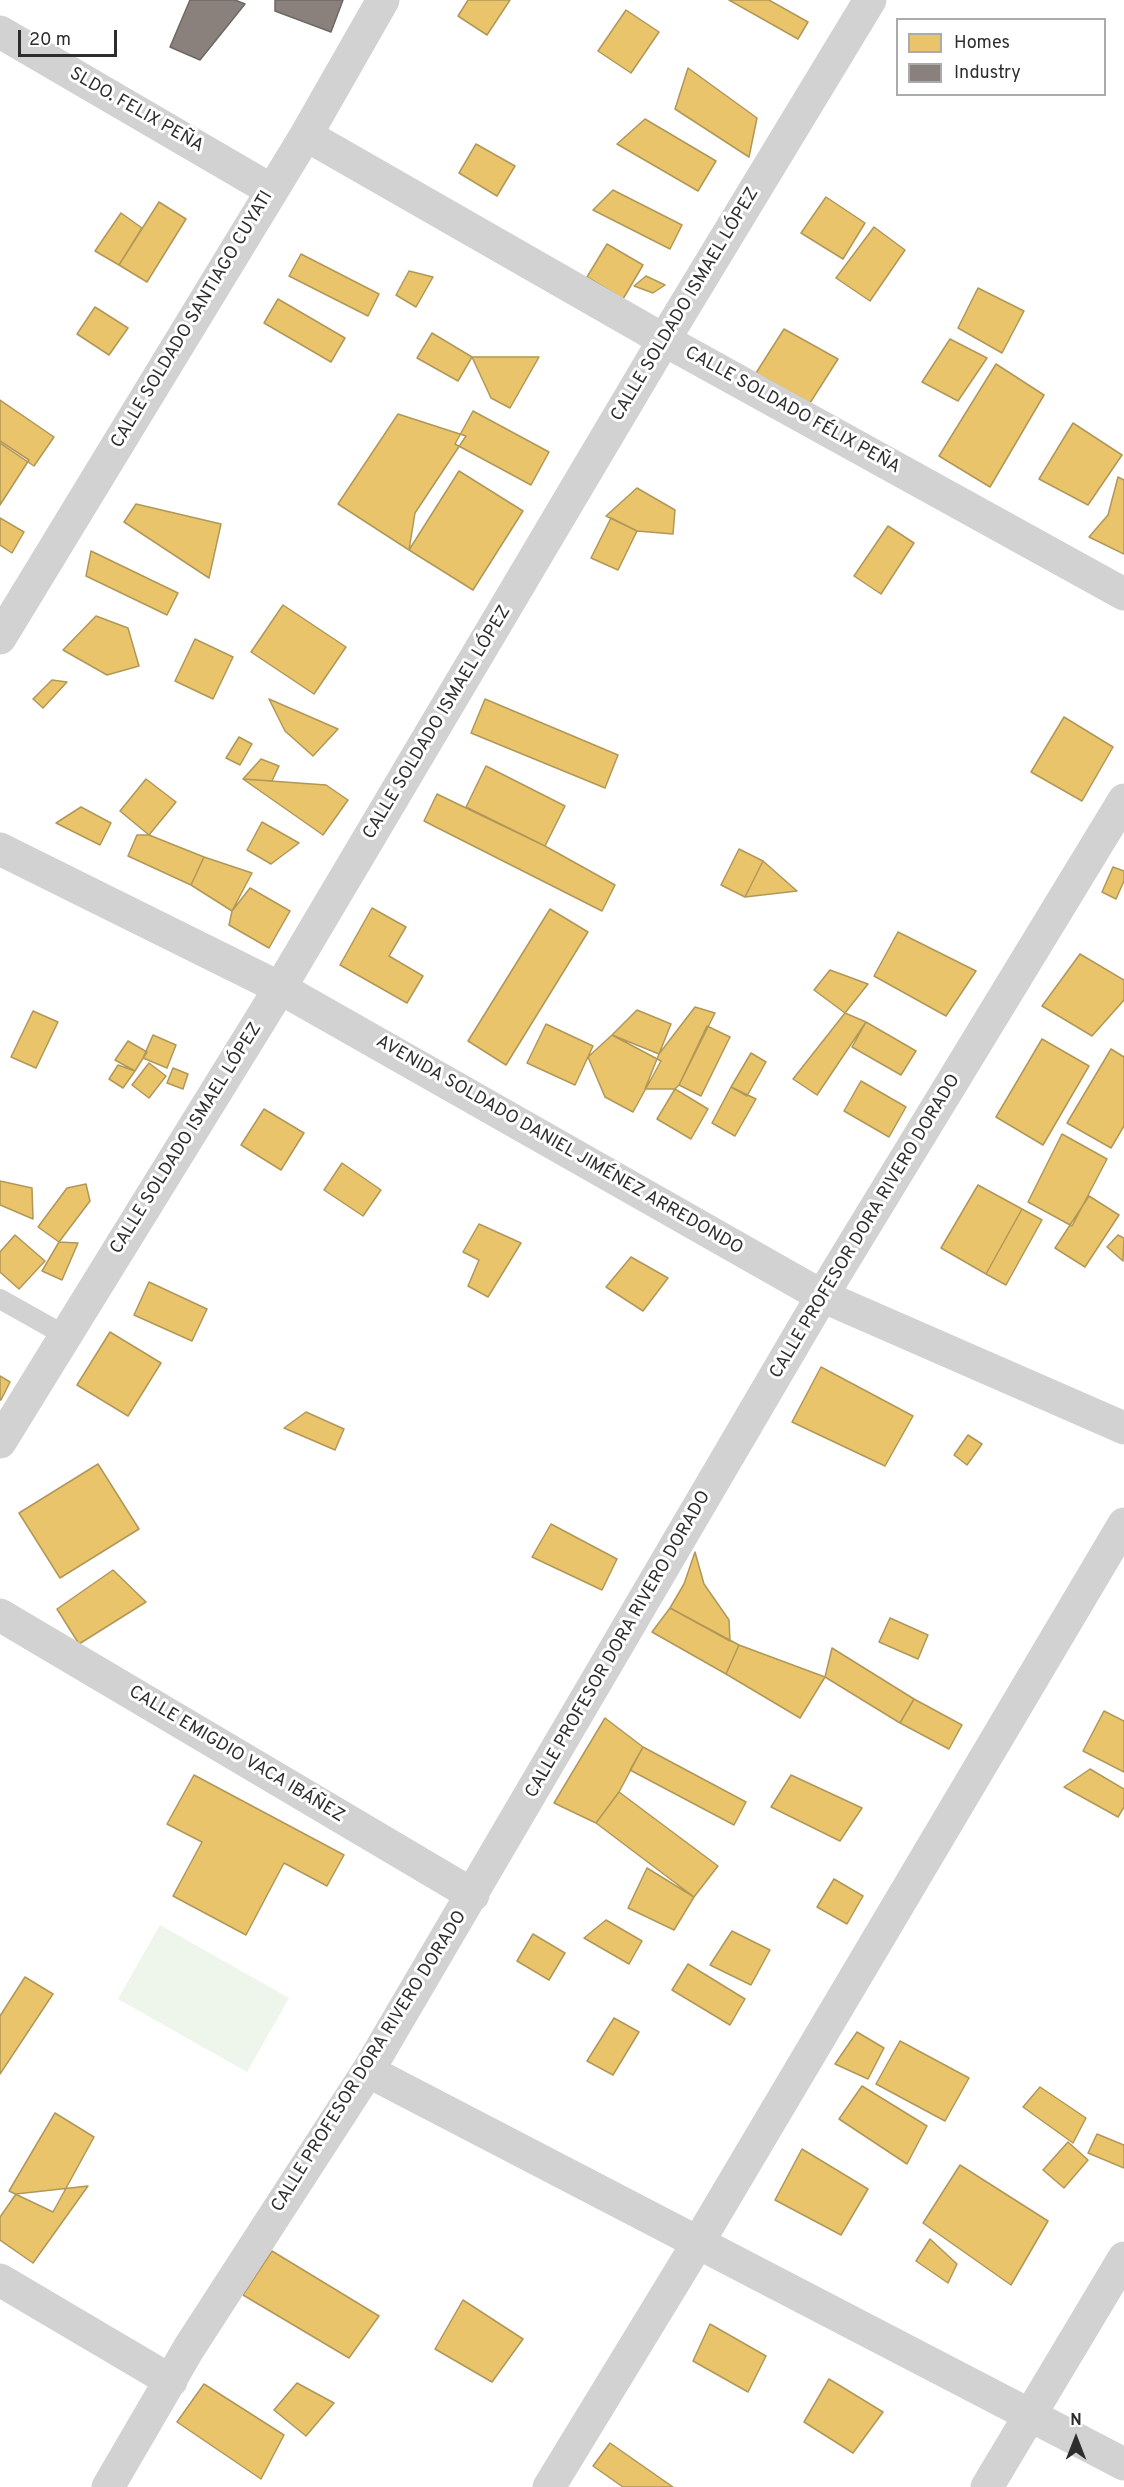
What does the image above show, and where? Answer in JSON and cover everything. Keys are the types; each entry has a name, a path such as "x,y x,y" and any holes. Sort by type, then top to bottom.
{"street":[{"name":"CALLE SOLDADO SANTIAGO CUYATI","path":"0,638 306,135 383,0"},
{"name":"CALLE SOLDADO ISMAEL LÓPEZ","path":"0,1442 280,988 664,340 870,0"},
{"name":"SLDO. FELIX PEÑA","path":"0,32 272,189"},
{"name":"CALLE SOLDADO FÉLIX PEÑA","path":"306,135 664,340 1124,594"},
{"name":"CALLE PROFESOR DORA RIVERO DORADO","path":"108,2487 171,2380 368,2070 473,1895 822,1296 1124,800"},
{"name":"AVENIDA SOLDADO DANIEL JIMÉNEZ ARREDONDO","path":"0,849 280,988 822,1296 1124,1428"},
{"path":"549,2487 699,2241 1124,1524"},
{"name":"CALLE EMIGDIO VACA IBÁÑEZ","path":"0,1615 473,1895"},
{"path":"368,2070 1124,2464"},
{"path":"987,2487 1124,2258"},
{"path":"0,2280 171,2380"}],"lane":[{"path":"0,1299 66,1336"}],"shaded area":[{"path":"160,1925 289,1998 247,2072 118,1999"}],"building: Homes":[{"path":"468,0 510,0 487,35 458,16"},
{"path":"729,0 769,0 808,22 798,39"},
{"path":"626,10 659,32 631,73 598,51"},
{"path":"688,68 757,118 749,157 675,109"},
{"path":"645,119 716,161 698,191 617,144"},
{"path":"476,144 515,166 497,196 459,173"},
{"path":"613,190 682,225 670,249 593,210"},
{"path":"826,197 865,223 843,259 801,233"},
{"path":"159,202 186,219 147,282 119,265"},
{"path":"121,213 142,228 119,265 95,251"},
{"path":"874,227 905,250 870,301 836,278"},
{"path":"607,244 643,265 623,299 587,277"},
{"path":"301,254 379,294 368,316 289,276"},
{"path":"409,271 433,277 416,307 396,295"},
{"path":"646,276 665,285 653,293 634,286"},
{"path":"978,288 1024,311 1002,353 958,328"},
{"path":"278,299 345,338 331,362 264,323"},
{"path":"95,307 128,328 109,355 77,334"},
{"path":"784,329 838,359 810,403 756,373"},
{"path":"432,333 472,357 458,381 417,358"},
{"path":"950,339 987,358 958,401 922,382"},
{"path":"472,357 539,357 510,408 491,398"},
{"path":"996,364 1044,395 990,487 939,456"},
{"path":"0,400 54,437 34,466 0,443"},
{"path":"473,411 549,452 531,485 455,444"},
{"path":"398,414 466,436 415,513 409,550 338,504"},
{"path":"1073,423 1122,455 1088,505 1039,479"},
{"path":"0,441 29,460 0,505"},
{"path":"459,471 523,511 473,590 409,550"},
{"path":"1118,477 1124,480 1124,554 1089,537 1108,515"},
{"path":"637,488 675,510 673,534 637,531 606,516"},
{"path":"136,504 221,524 209,578 124,522"},
{"path":"0,518 24,532 12,553 0,545"},
{"path":"611,518 637,531 618,570 591,558"},
{"path":"888,526 914,543 881,594 854,576"},
{"path":"91,551 178,593 167,615 86,576"},
{"path":"283,605 346,647 314,694 251,652"},
{"path":"96,616 128,628 139,666 107,675 63,650"},
{"path":"195,639 233,657 213,699 175,681"},
{"path":"52,680 67,682 43,708 33,699"},
{"path":"269,699 338,729 313,756 285,731"},
{"path":"485,699 618,755 605,788 471,733"},
{"path":"1064,717 1113,747 1082,801 1031,772"},
{"path":"239,737 252,744 240,765 226,758"},
{"path":"261,759 279,766 272,781 243,779"},
{"path":"486,766 565,806 545,846 466,807"},
{"path":"146,779 176,802 149,835 120,811"},
{"path":"243,779 326,785 348,800 323,835"},
{"path":"437,794 545,846 615,885 602,911 424,821"},
{"path":"81,807 111,823 100,845 56,823"},
{"path":"262,822 299,843 271,864 247,850"},
{"path":"137,835 149,835 204,857 191,885 128,856"},
{"path":"739,849 763,861 745,897 721,885"},
{"path":"204,857 252,873 232,911 191,885"},
{"path":"763,861 797,891 745,897"},
{"path":"1113,867 1124,871 1124,881 1116,899 1102,892"},
{"path":"250,888 290,911 269,948 229,925 232,911"},
{"path":"372,908 406,927 389,956 423,976 407,1003 340,965"},
{"path":"550,909 588,932 506,1065 468,1041"},
{"path":"898,932 976,971 946,1016 874,976"},
{"path":"1080,954 1124,980 1124,1000 1092,1036 1042,1006"},
{"path":"830,970 868,984 845,1013 814,990"},
{"path":"695,1007 715,1013 679,1085 675,1089 645,1089 659,1054"},
{"path":"637,1010 671,1024 659,1054 612,1035"},
{"path":"33,1011 58,1022 36,1068 11,1057"},
{"path":"845,1013 866,1022 817,1095 793,1079"},
{"path":"866,1022 916,1051 901,1075 852,1047"},
{"path":"546,1024 593,1046 575,1085 527,1063"},
{"path":"707,1026 730,1037 701,1096 679,1085"},
{"path":"153,1035 176,1045 167,1068 143,1058"},
{"path":"612,1035 661,1061 633,1112 605,1097 588,1057"},
{"path":"1042,1039 1089,1066 1043,1145 996,1117"},
{"path":"128,1041 147,1052 135,1071 115,1060"},
{"path":"1111,1049 1124,1057 1124,1126 1111,1148 1067,1123"},
{"path":"751,1053 766,1062 747,1096 731,1087"},
{"path":"149,1063 166,1076 149,1098 132,1085"},
{"path":"118,1065 135,1071 123,1088 109,1079"},
{"path":"173,1068 188,1074 183,1089 167,1083"},
{"path":"861,1081 906,1107 889,1137 844,1111"},
{"path":"731,1087 756,1099 735,1136 712,1123"},
{"path":"675,1089 708,1109 691,1139 657,1119"},
{"path":"264,1109 304,1133 281,1170 241,1145"},
{"path":"1062,1134 1107,1159 1072,1226 1028,1202"},
{"path":"342,1163 381,1190 363,1216 324,1190"},
{"path":"0,1181 32,1188 33,1219 0,1205"},
{"path":"86,1184 90,1201 59,1242 38,1227 67,1188"},
{"path":"978,1185 1022,1209 986,1274 941,1248"},
{"path":"1089,1196 1119,1215 1085,1267 1055,1248"},
{"path":"1022,1209 1042,1220 1006,1285 986,1274"},
{"path":"479,1224 521,1243 488,1297 468,1286 479,1260 463,1252"},
{"path":"15,1235 45,1261 19,1289 0,1272 0,1252"},
{"path":"1118,1235 1124,1238 1123,1261 1107,1247"},
{"path":"59,1242 78,1243 62,1280 42,1271"},
{"path":"631,1257 668,1278 643,1311 606,1287"},
{"path":"149,1282 207,1309 192,1341 134,1315"},
{"path":"110,1332 161,1363 128,1416 77,1385"},
{"path":"821,1367 913,1416 885,1466 792,1422"},
{"path":"0,1376 10,1382 1,1400 0,1400"},
{"path":"306,1412 344,1429 335,1450 284,1428"},
{"path":"968,1435 982,1444 967,1465 954,1455"},
{"path":"98,1464 139,1529 60,1578 19,1513"},
{"path":"551,1524 617,1559 602,1590 532,1557"},
{"path":"695,1552 704,1584 729,1620 730,1641 670,1608 684,1584"},
{"path":"113,1570 146,1602 79,1644 57,1609"},
{"path":"670,1608 739,1645 726,1674 652,1632"},
{"path":"890,1618 928,1635 918,1659 879,1642"},
{"path":"739,1645 825,1677 800,1718 726,1674"},
{"path":"832,1648 914,1699 900,1723 825,1677"},
{"path":"914,1699 962,1725 949,1749 900,1723"},
{"path":"1104,1711 1124,1721 1124,1772 1083,1751"},
{"path":"605,1718 643,1747 619,1792 596,1823 554,1803"},
{"path":"643,1747 746,1802 734,1825 630,1770"},
{"path":"1090,1769 1124,1789 1124,1807 1118,1817 1064,1787"},
{"path":"194,1775 344,1855 327,1886 284,1863 246,1935 173,1896 202,1842 167,1824"},
{"path":"791,1775 862,1808 840,1841 771,1807"},
{"path":"619,1792 718,1866 694,1897 596,1823"},
{"path":"647,1868 694,1897 674,1930 628,1908"},
{"path":"834,1879 863,1896 847,1924 817,1907"},
{"path":"606,1920 642,1941 629,1964 584,1938"},
{"path":"732,1931 770,1950 751,1985 710,1965"},
{"path":"533,1934 565,1953 549,1980 517,1961"},
{"path":"688,1964 745,1999 730,2025 672,1990"},
{"path":"25,1977 53,1994 0,2074 0,2016"},
{"path":"614,2018 639,2032 613,2075 587,2061"},
{"path":"857,2032 884,2048 868,2079 835,2064"},
{"path":"900,2041 969,2078 945,2121 876,2084"},
{"path":"862,2086 927,2126 907,2164 839,2119"},
{"path":"1040,2087 1086,2118 1073,2143 1023,2107"},
{"path":"55,2113 94,2137 53,2212 9,2191"},
{"path":"1097,2134 1124,2145 1124,2168 1088,2153"},
{"path":"1068,2142 1088,2160 1064,2188 1043,2170"},
{"path":"802,2149 868,2189 841,2235 775,2200"},
{"path":"960,2165 1048,2221 1011,2285 923,2223"},
{"path":"88,2186 33,2263 0,2240 0,2217 16,2194"},
{"path":"930,2239 957,2264 948,2283 916,2261"},
{"path":"272,2251 379,2316 349,2358 243,2295"},
{"path":"463,2300 523,2339 492,2382 435,2349"},
{"path":"710,2324 766,2356 748,2392 693,2361"},
{"path":"829,2379 883,2412 853,2453 804,2422"},
{"path":"297,2383 334,2403 306,2436 274,2410"},
{"path":"204,2384 284,2435 261,2479 177,2422"},
{"path":"610,2443 673,2487 623,2487 593,2466"}],"building: Industry":[{"path":"190,0 235,0 245,4 200,60 170,47"},
{"path":"275,0 343,0 331,32 275,11"}]}
